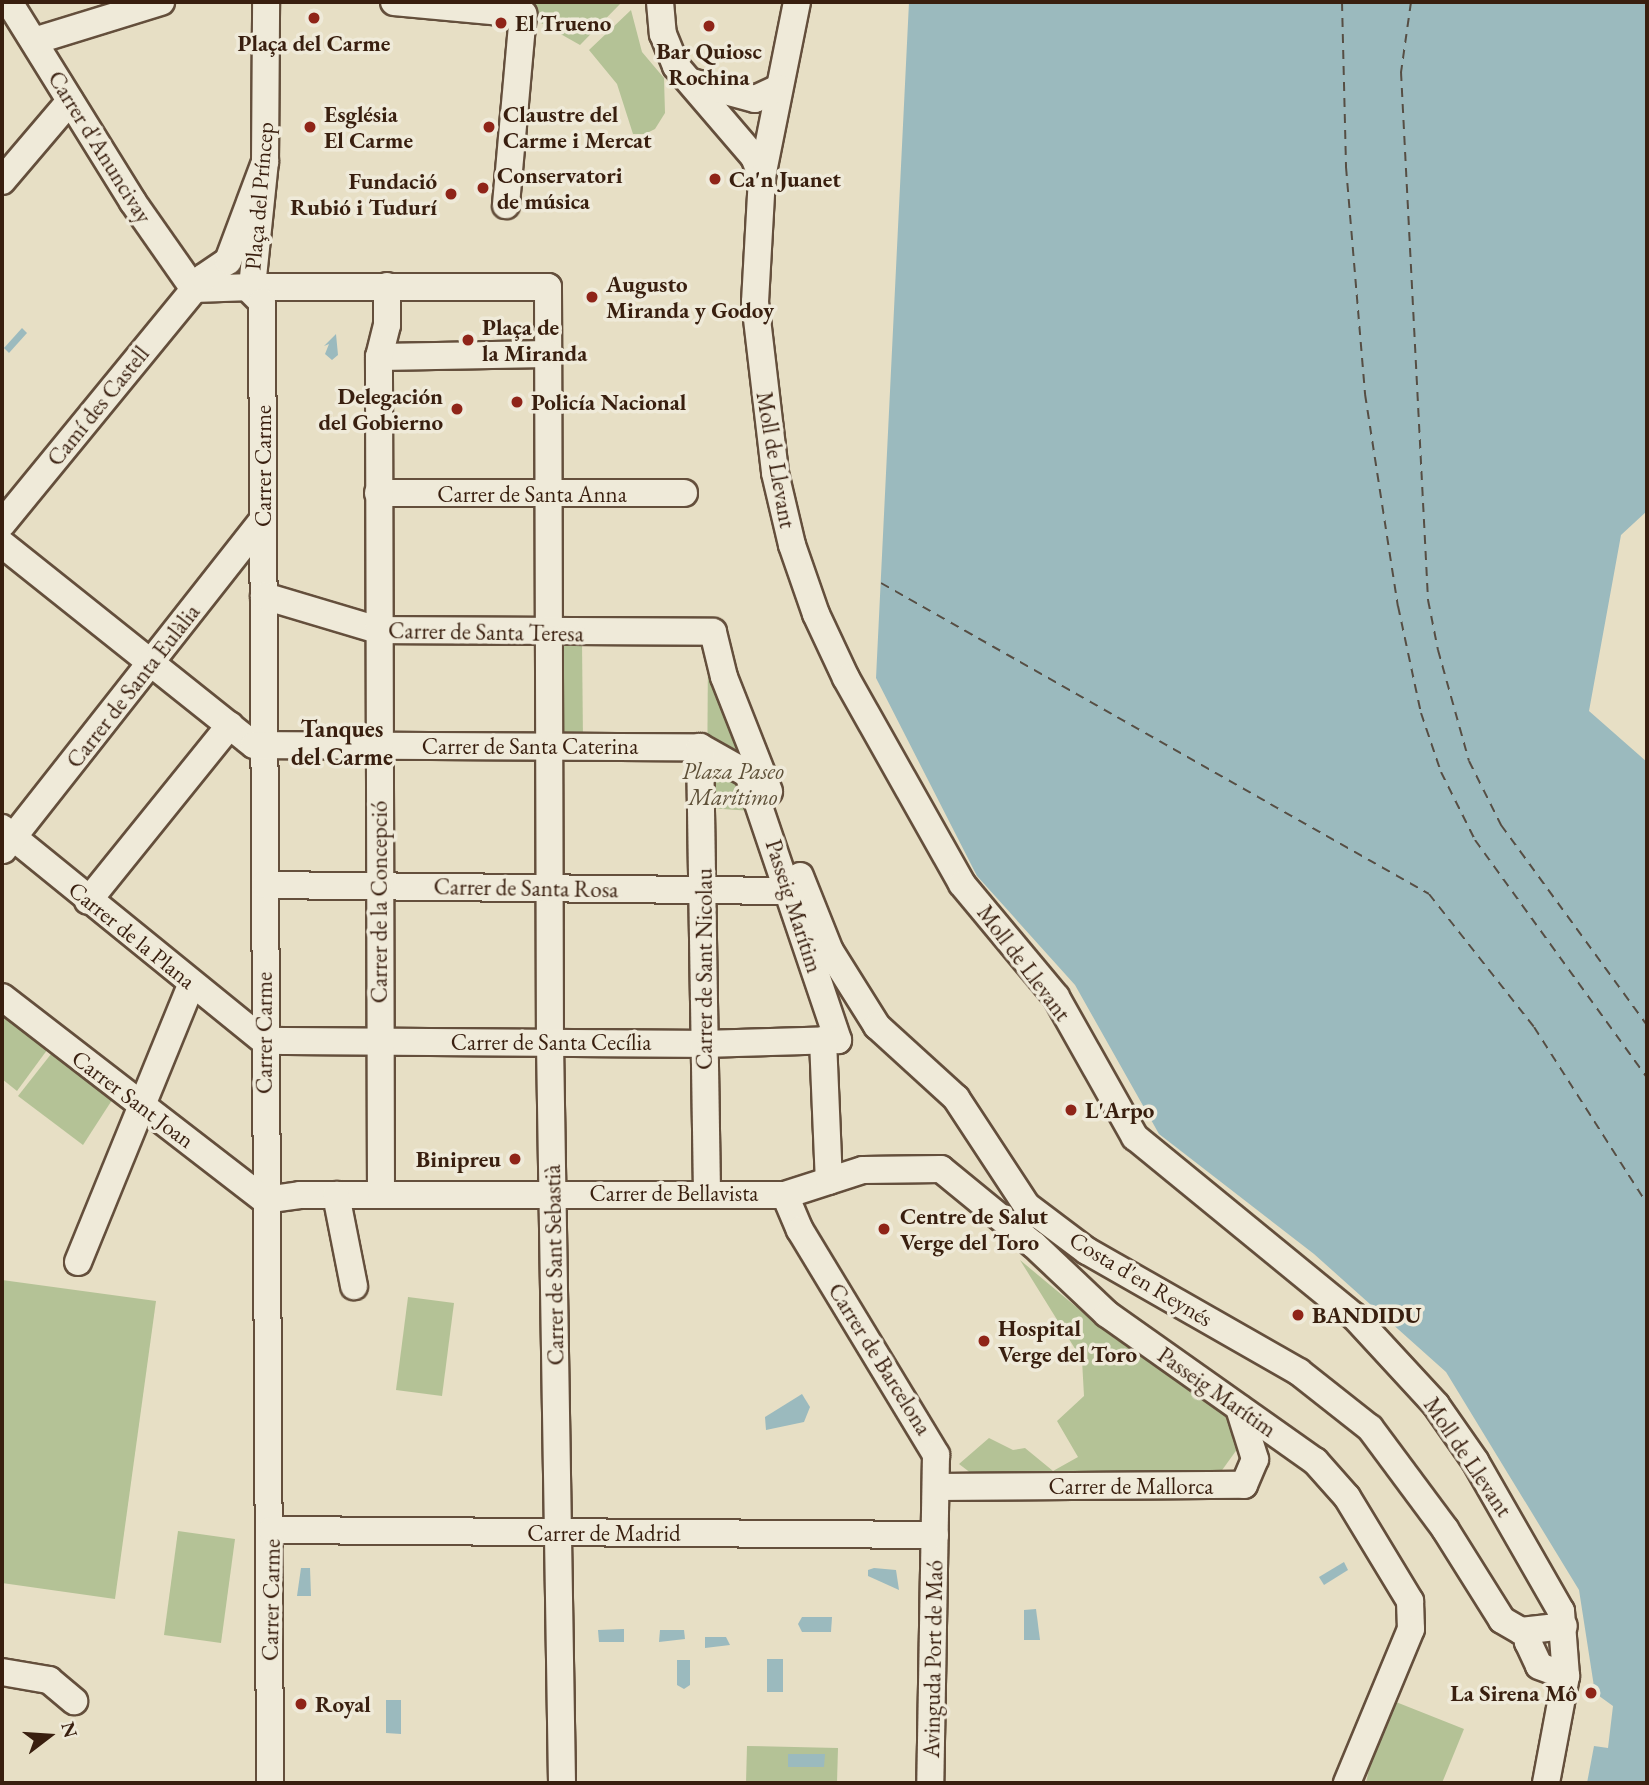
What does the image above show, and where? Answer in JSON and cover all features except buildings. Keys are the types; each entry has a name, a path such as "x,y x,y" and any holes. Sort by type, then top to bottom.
{"street":[{"name":"Carrer d'Anuncivay","path":"9,2 70,101 194,289"},
{"path":"33,41 161,2"},
{"name":"Plaça del Príncep","path":"194,289 251,288 265,162 268,46 266,2"},
{"path":"394,2 523,14 506,205"},
{"path":"660,2 668,52 754,157 762,177"},
{"name":"Moll de Llevant","path":"797,2 762,177 755,302 775,473 803,579 846,678 962,884 1056,997 1135,1137 1354,1316 1436,1405 1545,1577 1564,1626 1566,1676 1546,1783"},
{"path":"692,82 755,99 779,88"},
{"path":"2,181 70,101"},
{"path":"265,162 228,261 251,288 548,287 548,634"},
{"name":"Camí des Castell","path":"2,524 194,289 228,261"},
{"path":"387,286 387,325 379,357 549,359"},
{"name":"Carrer Carme","path":"251,288 262,302 265,1200 272,1530 270,1783"},
{"name":"Carrer de la Concepció","path":"379,357 381,1194"},
{"name":"Carrer de Santa Anna","path":"378,493 684,493"},
{"name":"Carrer de Santa Eulàlia","path":"5,839 151,664 263,520"},
{"path":"2,544 254,745 264,746"},
{"name":"Carrer de Santa Teresa","path":"264,596 378,630 548,634 716,627"},
{"name":"Costa d'en Reynés","path":"716,627 724,677 825,939 877,1026 956,1098 1027,1206 1087,1251 1299,1372 1370,1428 1445,1529 1502,1620 1521,1631 1532,1630"},
{"name":"Carrer de Sant Sebastià","path":"548,634 550,1043 561,1533 562,1783"},
{"path":"88,901 230,725"},
{"name":"Carrer de Santa Caterina","path":"264,746 701,747 748,774"},
{"name":"Carrer de Sant Nicolau","path":"701,747 707,1191"},
{"name":"Passeig Marítim","path":"748,774 788,891 830,1040 829,1181 863,1170 941,1169 1034,1245 1107,1314 1314,1461 1347,1497 1410,1601 1411,1629 1347,1783"},
{"name":"Carrer de la Plana","path":"5,839 88,901 264,1041"},
{"name":"Carrer de Santa Rosa","path":"265,885 788,891"},
{"path":"78,1262 140,1104 192,983"},
{"name":"Carrer Sant Joan","path":"2,998 265,1200"},
{"name":"Carrer de Santa Cecília","path":"264,1041 704,1044 830,1040"},
{"name":"Carrer de Bellavista","path":"265,1200 381,1194 707,1191 785,1195 829,1181"},
{"path":"335,1195 354,1286"},
{"name":"Carrer de Barcelona","path":"785,1195 800,1230 930,1438 936,1455 935,1535"},
{"name":"Carrer de Mallorca","path":"936,1486 1244,1485 1255,1459 1239,1408"},
{"name":"Carrer de Madrid","path":"272,1530 935,1535"},
{"name":"Avinguda Port de Maó","path":"930,1783 935,1535"},
{"path":"1564,1626 1545,1625 1532,1630 1528,1642 1539,1667 1566,1676"},
{"path":"2,1672 49,1679 74,1701"}],"green space":[{"path":"504,2 622,2 580,45"},
{"path":"631,10 642,52 664,78 665,113 655,129 645,134 633,134 617,84 589,50"},
{"path":"552,633 582,641 583,743 558,739"},
{"name":"Plaza Paseo Marítimo","path":"708,648 767,812 707,808"},
{"path":"2,1010 50,1046 17,1091 2,1079"},
{"path":"55,1049 114,1097 83,1145 18,1096"},
{"path":"1020,1260 1110,1335 1233,1416 1243,1441 1220,1473 980,1480 959,1464 989,1438 1013,1450 1025,1448 1053,1471 1078,1457 1057,1421 1084,1396 1082,1360"},
{"path":"2,1280 156,1301 115,1599 2,1583"},
{"path":"408,1297 454,1303 442,1396 396,1390"},
{"path":"178,1531 235,1539 221,1643 164,1635"},
{"path":"1396,1702 1464,1729 1442,1783 1366,1783 1377,1732"},
{"path":"747,1746 838,1748 837,1783 746,1783"}],"water":[{"path":"909,2 1647,2 1647,511 1621,535 1589,711 1647,762 1647,1783 1587,1783 1594,1746 1608,1748 1613,1706 1595,1693 1579,1590 1446,1372 1314,1254 1159,1134 1075,985 977,876 876,678"},
{"path":"22,328 27,333 9,353 4,348"},
{"path":"336,334 338,355 332,360 325,354 329,344 324,346"},
{"path":"802,1394 810,1407 804,1422 766,1430 765,1417"},
{"path":"1344,1562 1348,1570 1324,1585 1319,1577"},
{"path":"301,1568 310,1568 311,1596 297,1596"},
{"path":"868,1570 896,1570 899,1590 868,1576"},
{"path":"1036,1609 1040,1640 1024,1640 1024,1610"},
{"path":"802,1617 832,1617 831,1632 802,1632 798,1624"},
{"path":"624,1629 624,1642 599,1642 598,1630"},
{"path":"660,1630 684,1630 685,1639 659,1642"},
{"path":"705,1637 726,1637 730,1645 705,1648"},
{"path":"767,1659 783,1659 783,1692 767,1692"},
{"path":"677,1660 690,1660 690,1685 684,1689 677,1685"},
{"path":"386,1700 401,1700 401,1734 386,1733"},
{"path":"788,1754 825,1754 824,1767 788,1767"}],"ferry route":[{"path":"1342,2 1346,167 1365,394 1398,606 1421,713 1441,772 1475,840 1647,1078"},
{"path":"1411,2 1401,72 1428,600 1438,650 1469,761 1501,825 1647,1025"},
{"path":"881,583 1429,894 1534,1027 1647,1204"}],"place":[{"name":"Plaça del Carme","path":"314,18"},
{"name":"El Trueno","path":"501,23"},
{"name":"Bar Quiosc Rochina","path":"709,26"},
{"name":"Església El Carme","path":"310,127"},
{"name":"Claustre del Carme i Mercat","path":"489,127"},
{"name":"Ca'n Juanet","path":"715,179"},
{"name":"Conservatori de música","path":"483,188"},
{"name":"Fundació Rubió i Tudurí","path":"451,194"},
{"name":"Augusto Miranda y Godoy","path":"592,297"},
{"name":"Plaça de la Miranda","path":"468,340"},
{"name":"Policía Nacional","path":"517,402"},
{"name":"Delegación del Gobierno","path":"457,409"},
{"name":"L'Arpo","path":"1071,1110"},
{"name":"Binipreu","path":"515,1159"},
{"name":"Centre de Salut Verge del Toro","path":"884,1229"},
{"name":"BANDIDU","path":"1298,1315"},
{"name":"Hospital Verge del Toro","path":"984,1341"},
{"name":"La Sirena Mô","path":"1591,1693"},
{"name":"Royal","path":"301,1704"}],"district":[{"name":"Tanques del Carme","path":"342,743"}]}
